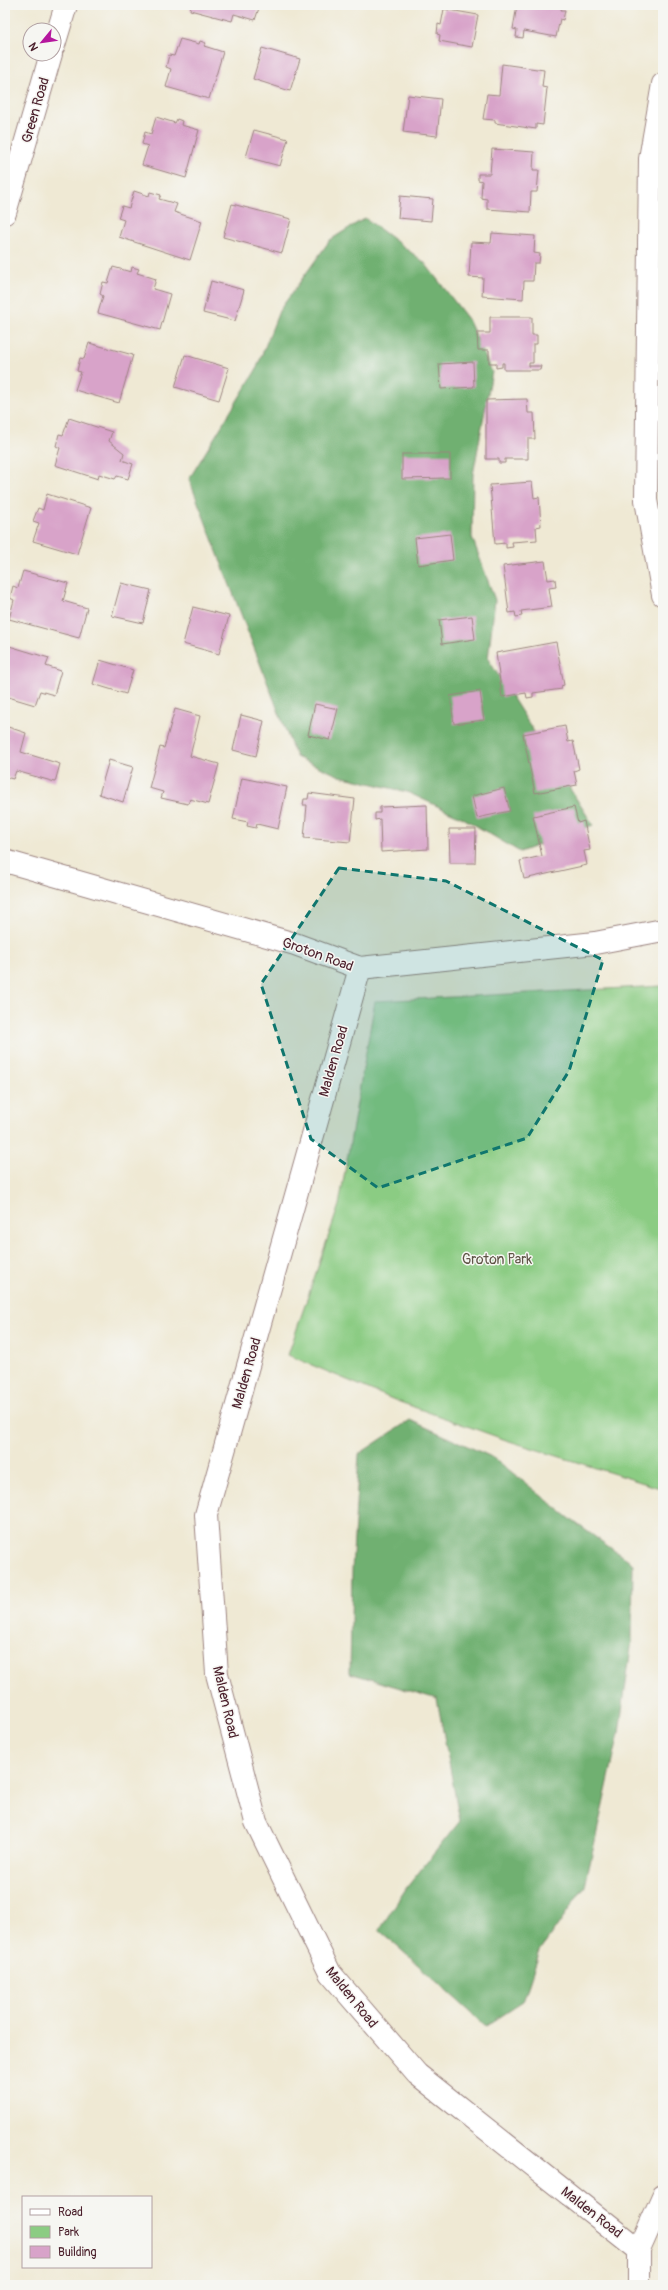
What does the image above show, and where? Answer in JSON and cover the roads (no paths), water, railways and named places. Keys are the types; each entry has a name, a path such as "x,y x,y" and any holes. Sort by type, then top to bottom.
{"street":[{"path":"61,22 66,5"},
{"name":"Green Road","path":"5,213 49,62"},
{"path":"663,84 650,159 646,500 663,595"},
{"name":"Groton Road","path":"5,861 295,944 360,968 595,943 663,930"},
{"name":"Malden Road","path":"360,968 206,1515 217,1674 256,1822 330,1973 417,2074 639,2250"},
{"path":"639,2285 639,2250 663,2196"}],"park label":[{"name":"Groton Park","path":"497,1259"}]}
